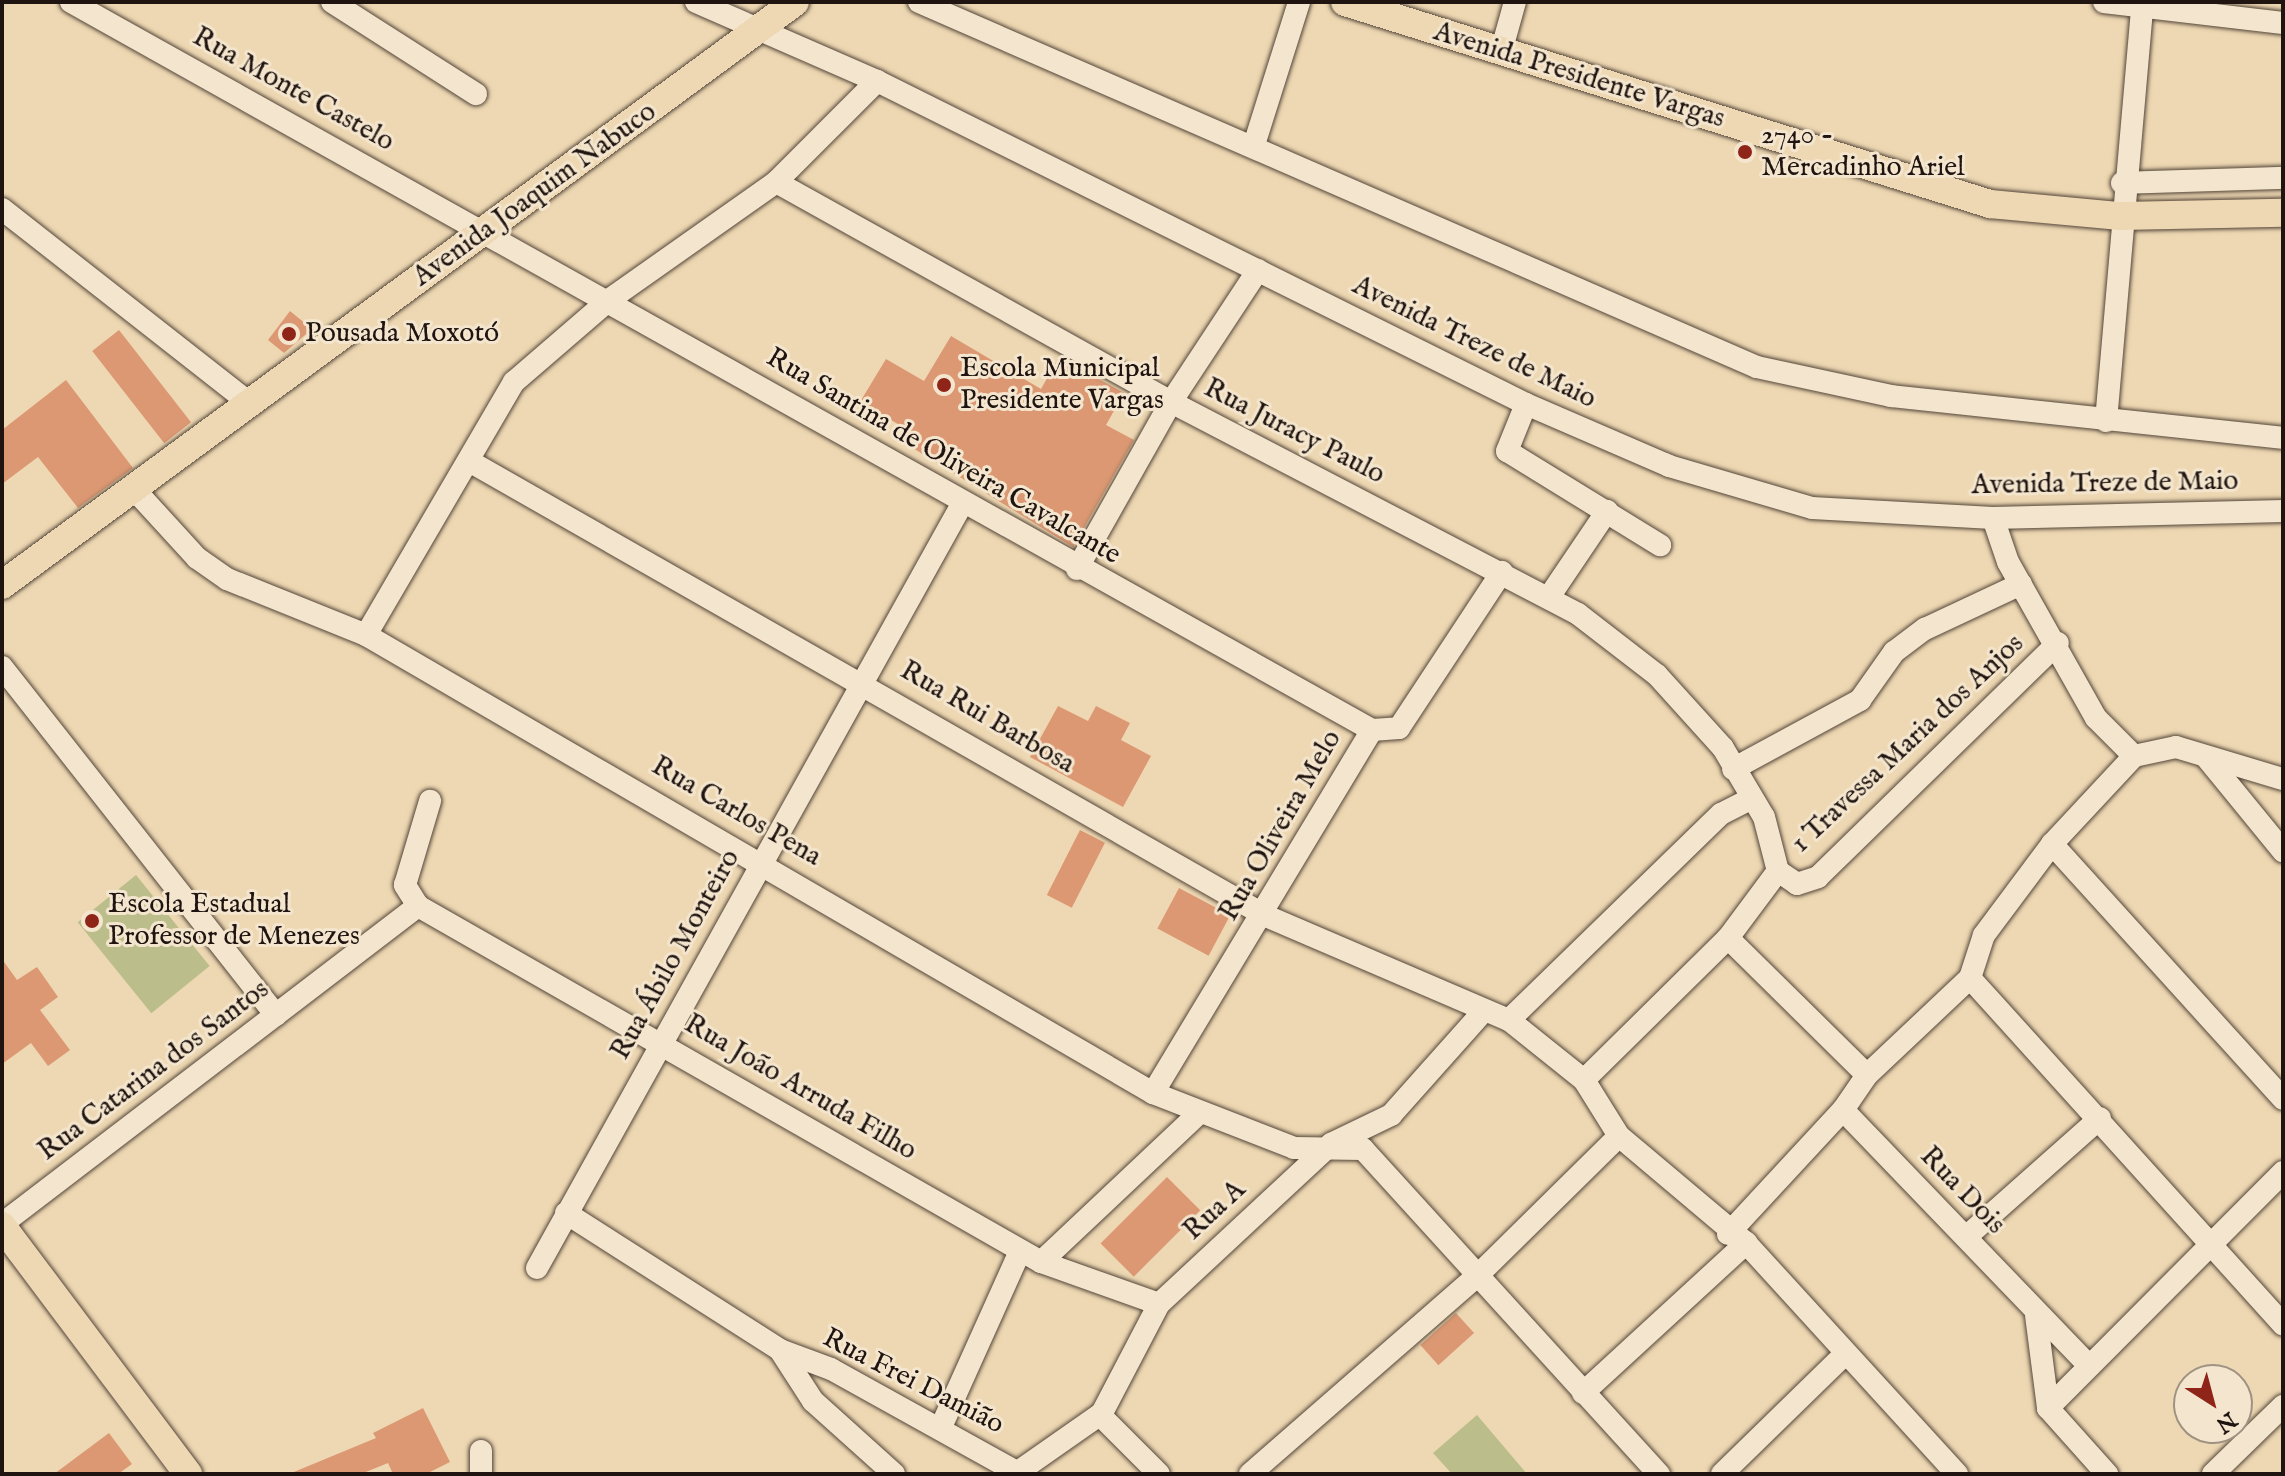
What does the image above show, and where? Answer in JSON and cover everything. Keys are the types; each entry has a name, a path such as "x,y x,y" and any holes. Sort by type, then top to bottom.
{"main road":[{"name":"Avenida Joaquim Nabuco","path":"2,585 795,2"},
{"name":"Avenida Presidente Vargas","path":"1345,2 1990,204 2120,216 2283,213"},
{"path":"2,1225 188,1474"}],"street":[{"name":"Rua Monte Castelo","path":"71,2 487,231"},
{"path":"332,2 476,94"},
{"name":"Avenida Treze de Maio","path":"696,2 763,27 877,81 1526,404 1669,466 1812,508 1993,518 2283,511"},
{"name":"Avenida Treze de Maio","path":"919,2 1254,145 1757,367 1891,396 2283,438"},
{"path":"1254,145 1299,2"},
{"path":"1501,52 1515,2"},
{"path":"2104,2 2283,23"},
{"path":"2106,421 2122,183 2142,7"},
{"path":"366,635 514,382 609,300 776,182 877,81"},
{"path":"2122,183 2283,178"},
{"name":"Rua Juracy Paulo","path":"776,182 1171,402 1578,614 1657,675 1723,748 1750,799 1764,817 1778,871"},
{"path":"2,209 249,403"},
{"name":"Rua Santina de Oliveira Cavalcante","path":"487,231 1077,569 1372,730"},
{"path":"1077,569 1171,402 1258,270"},
{"path":"1526,404 1507,451 1660,545"},
{"name":"Rua Rui Barbosa","path":"469,461 865,680 1266,916 1482,1013 1509,1020"},
{"name":"Rua Carlos Pena","path":"133,488 197,558 227,579 366,635 762,861 1153,1093 1196,1116 1294,1148 1331,1144"},
{"name":"Rua Ábilo Monteiro","path":"537,1268 962,504"},
{"path":"1549,597 1607,511"},
{"path":"1993,518 2021,584 2058,643 2096,718 2134,756"},
{"name":"Rua Oliveira Melo","path":"1153,1093 1266,916 1372,730 1399,728 1502,572"},
{"path":"1733,769 1860,700 1894,652 1925,629 2021,584"},
{"name":"1 Travessa Maria dos Anjos","path":"1778,871 1797,884 1818,877 2058,643"},
{"path":"2,667 276,1015"},
{"path":"1583,1393 1737,1238 1843,1110 1867,1075 1970,978 1984,935 2052,844 2134,756 2176,747 2283,779"},
{"path":"2206,757 2283,851"},
{"path":"1750,799 1721,814 1509,1020 1584,1080 1619,1136 1737,1238 1957,1474"},
{"path":"418,906 405,885 430,801"},
{"path":"2052,844 2283,1099"},
{"path":"1584,1080 1728,938 1778,871"},
{"name":"Rua Catarina dos Santos","path":"2,1225 418,906"},
{"name":"Rua João Arruda Filho","path":"418,906 662,1042 1020,1251 1041,1262 1159,1304"},
{"path":"1728,938 1867,1075"},
{"path":"1970,978 2100,1118 2283,1324"},
{"name":"Rua A","path":"1016,1473 1100,1415 1159,1304 1331,1144 1391,1115 1482,1013"},
{"name":"Rua Dois","path":"1843,1110 1966,1237 2036,1315 2089,1366"},
{"path":"1041,1262 1196,1116"},
{"path":"1966,1237 2100,1118"},
{"path":"1250,1474 1477,1276 1619,1136"},
{"path":"1331,1144 1363,1149 1659,1474"},
{"path":"2048,1408 2283,1172"},
{"name":"Rua Frei Damião","path":"566,1213 780,1350 941,1427 1016,1473"},
{"path":"941,1427 1020,1251"},
{"path":"2036,1315 2048,1408 2107,1474"},
{"name":"Rua Frei Damião","path":"780,1350 813,1401 894,1474"},
{"path":"1722,1474 1844,1355"},
{"path":"2213,1474 2283,1406"},
{"path":"1100,1415 1159,1474"},
{"path":"481,1451 481,1474"}],"green space":[{"path":"136,875 210,966 151,1013 78,922"},
{"path":"1477,1415 1527,1474 1452,1474 1433,1453"}],"building":[{"name":"Pousada Moxotó","path":"290,311 312,329 284,353 268,340"},
{"path":"119,330 191,422 164,443 92,351"},
{"path":"951,336 1041,389 1059,357 1124,393 1106,425 1134,440 1073,547 908,445 915,434 860,402 886,359 924,381"},
{"path":"66,380 133,468 78,508 38,457 2,484 2,430"},
{"path":"1058,706 1088,721 1096,706 1130,723 1121,740 1151,756 1123,807 1030,757"},
{"path":"1080,830 1105,843 1072,908 1047,895"},
{"path":"1179,888 1230,915 1209,956 1157,929"},
{"path":"2,959 17,980 37,967 58,997 40,1010 70,1050 48,1066 31,1043 2,1064"},
{"path":"1167,1177 1200,1210 1134,1277 1101,1243"},
{"path":"1456,1313 1474,1333 1438,1365 1420,1345"},
{"path":"423,1408 450,1462 426,1474 393,1474 388,1463 361,1474 289,1474 376,1438 373,1433"},
{"path":"109,1433 132,1464 118,1474 54,1474"}],"place":[{"name":"2740 - Mercadinho Ariel","path":"1745,152"},
{"name":"Pousada Moxotó","path":"289,334"},
{"name":"Escola Municipal Presidente Vargas","path":"944,385"},
{"name":"Escola Estadual Professor de Menezes","path":"92,921"}]}
